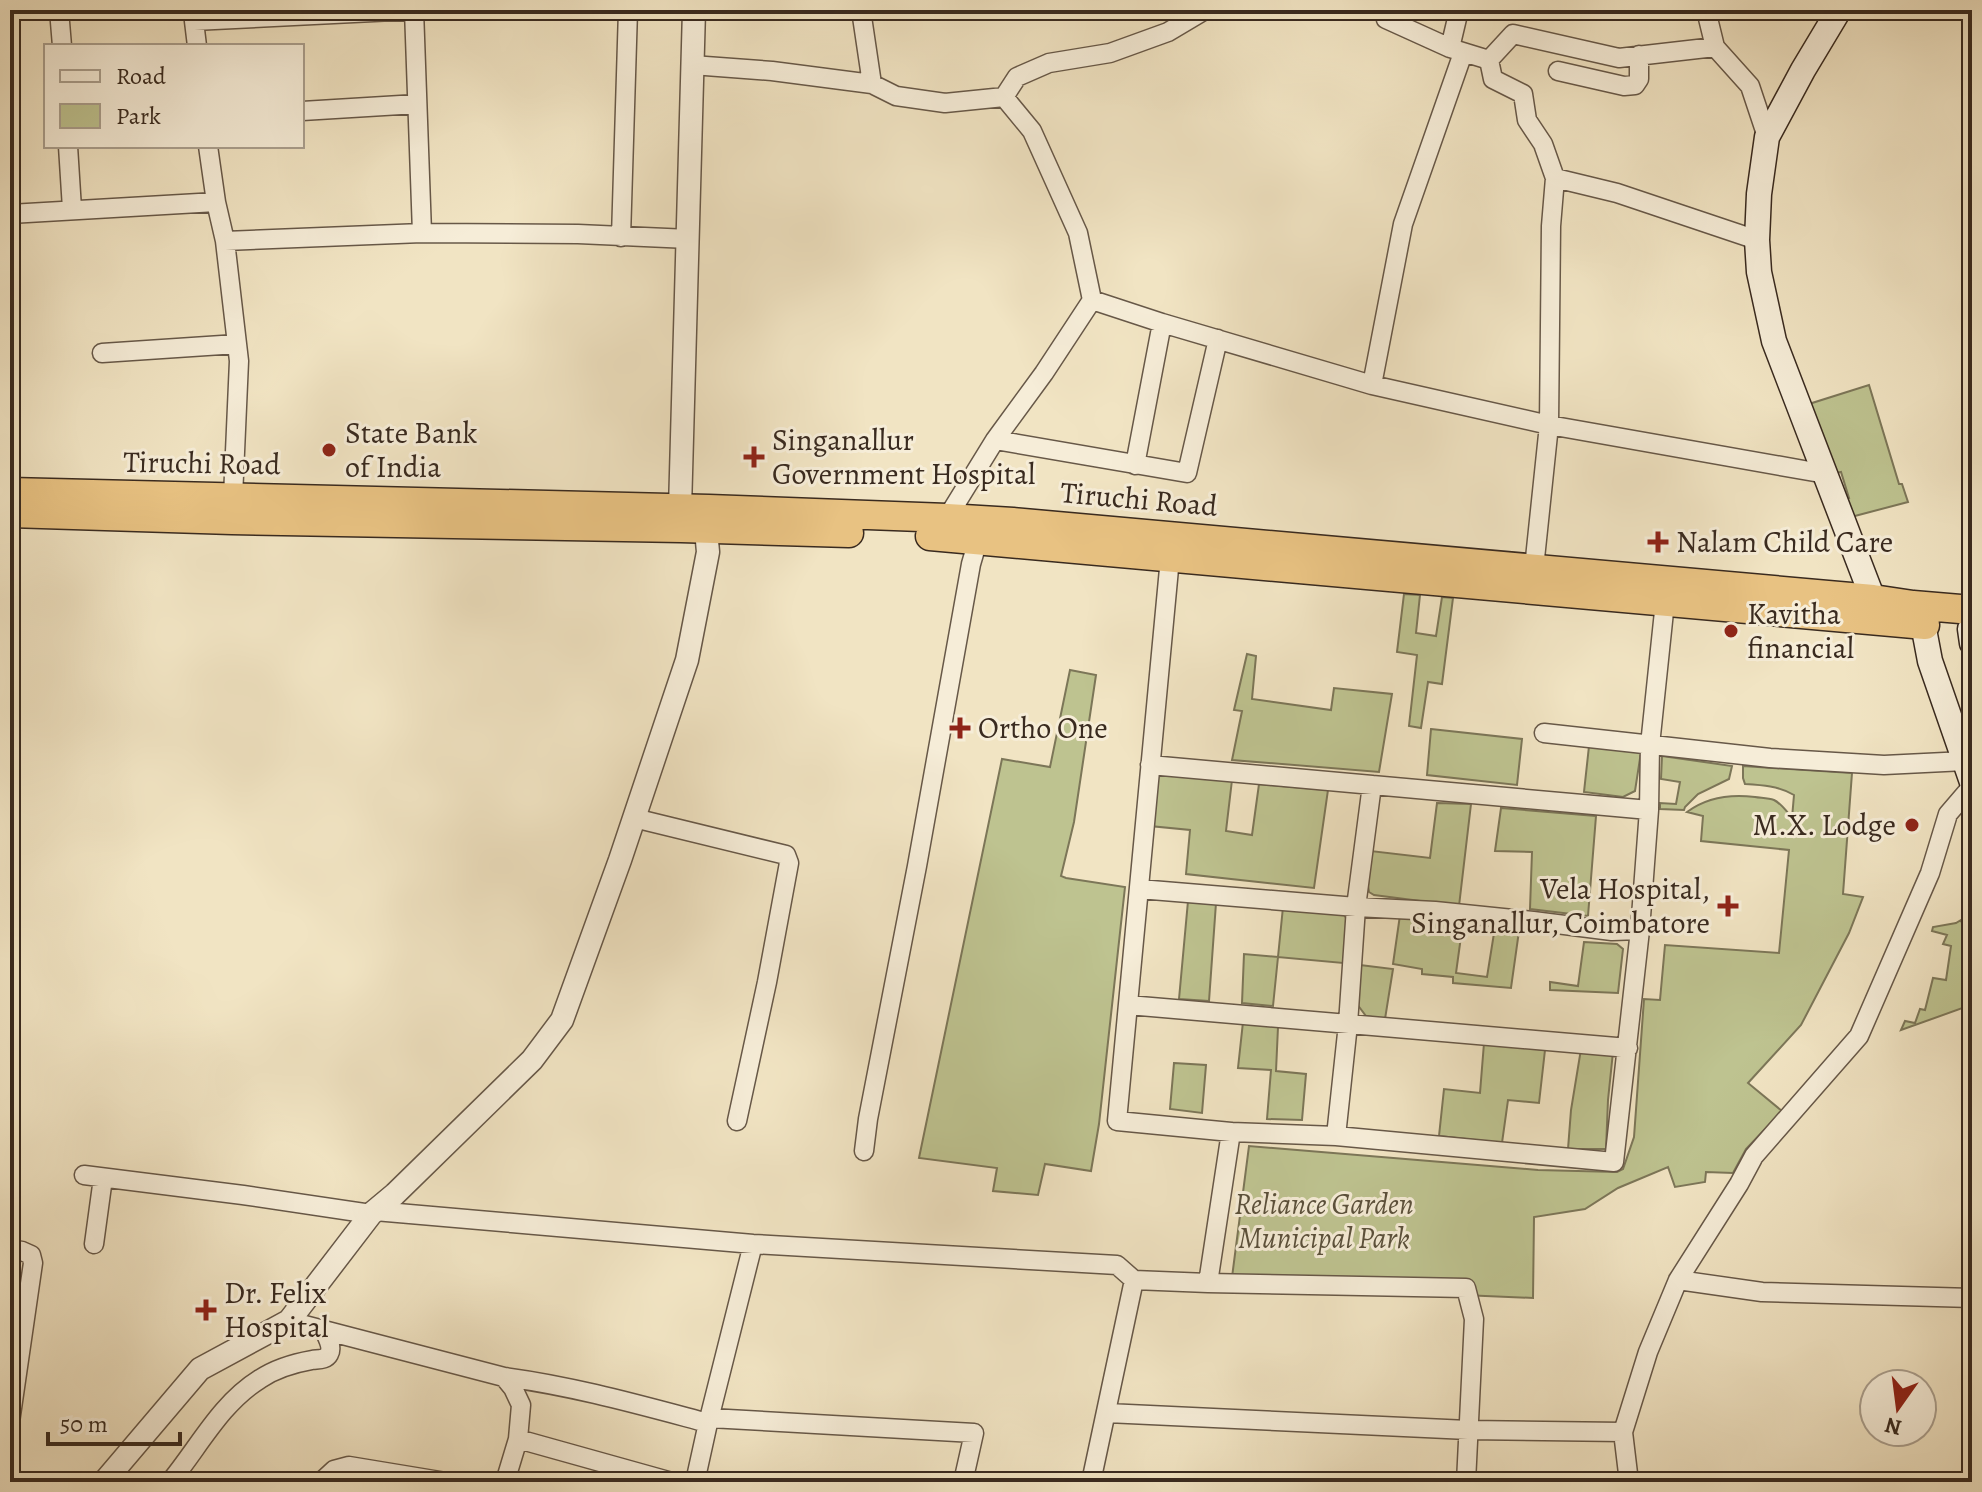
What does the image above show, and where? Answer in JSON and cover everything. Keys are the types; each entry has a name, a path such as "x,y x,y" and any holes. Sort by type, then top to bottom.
{"highway":[{"name":"Tiruchi Road","path":"10,492 680,509 1044,524 1665,602 1878,610 1913,605 1971,628"},
{"name":"Tiruchi Road","path":"10,513 943,536 1170,558 1534,568 1878,610"},
{"path":"1878,610 1923,624 1971,628"}],"main road":[{"path":"1839,10 1767,137 1759,194 1759,272 1774,341 1878,610"},
{"path":"1923,624 1930,661 1970,776"}],"street":[{"path":"59,10 62,44"},
{"path":"197,44 193,16 414,10 422,233"},
{"path":"621,237 628,10"},
{"path":"680,509 694,10"},
{"path":"861,10 872,84"},
{"path":"1004,97 1017,77 1049,63 1110,53 1168,32 1205,10"},
{"path":"1387,10 1386,19 1456,51 1489,60"},
{"path":"1372,385 1403,224 1456,51 1459,10"},
{"path":"1706,10 1715,47 1750,86 1767,137"},
{"path":"1489,60 1513,34 1619,58 1715,47"},
{"path":"1558,71 1631,86 1639,79 1639,55"},
{"path":"1489,60 1493,79 1523,94 1527,120 1543,144 1555,178 1551,226 1549,425 1534,568"},
{"path":"692,65 772,71 872,84 896,96 945,103 1004,97"},
{"path":"947,518 995,440 1092,300 1078,233 1032,131 1004,97"},
{"path":"304,111 417,104"},
{"path":"68,148 72,209"},
{"path":"208,148 225,241 239,361 233,497"},
{"path":"1555,178 1617,193 1757,240"},
{"path":"10,214 216,202"},
{"path":"225,241 422,233 578,234 689,239"},
{"path":"1092,300 1372,385 1549,425 1826,474"},
{"path":"1135,465 1162,323"},
{"path":"995,440 1187,473 1218,339"},
{"path":"102,353 237,344"},
{"path":"104,1482 200,1369 289,1321 373,1212 532,1060 562,1020 687,660 708,552 706,530"},
{"path":"864,1151 968,578 978,540"},
{"path":"1170,558 1117,1121 1231,1132 1336,1136 1614,1162 1640,930 1649,810 1650,745 1665,602"},
{"path":"1544,733 1970,776 1948,814 1930,873 1859,1036 1754,1156 1678,1280 1648,1352 1623,1432 1629,1482"},
{"path":"1150,765 1649,810"},
{"path":"1336,1136 1356,907 1372,785"},
{"path":"634,818 786,855 789,863 737,1121"},
{"path":"1139,889 1435,911 1612,931 1640,930"},
{"path":"1128,1005 1628,1048"},
{"path":"1208,1283 1231,1132"},
{"path":"94,1244 94,1176 373,1212 753,1244 1117,1265 1134,1280 1466,1288 1474,1319 1466,1482"},
{"path":"695,1482 753,1244"},
{"path":"10,1249 31,1255 33,1263 11,1415"},
{"path":"1091,1482 1134,1280"},
{"path":"1678,1280 1762,1292 1972,1298"},
{"path":"289,1321 504,1377 545,1382 709,1420 974,1433 963,1482"},
{"path":"170,1482 206,1432 239,1396 261,1378 296,1363 325,1358 330,1353 330,1345 324,1330"},
{"path":"504,1377 521,1405 518,1439 505,1482"},
{"path":"1107,1413 1468,1430 1623,1432"},
{"path":"518,1439 672,1482"},
{"path":"321,1482 334,1470 349,1466 446,1482"}],"green space":[{"path":"1869,385 1899,484 1902,484 1908,502 1851,517 1841,472 1836,473 1809,404"},
{"path":"1404,594 1420,595 1416,633 1436,636 1442,597 1453,598 1442,684 1428,682 1421,728 1409,726 1417,655 1397,652"},
{"path":"1247,654 1256,656 1252,699 1331,710 1334,688 1392,694 1379,772 1232,760 1242,711 1234,710"},
{"path":"1070,670 1096,675 1074,822 1061,876 1125,887 1099,1124 1091,1171 1045,1164 1038,1195 993,1191 997,1168 919,1158 1002,759 1050,767"},
{"path":"1431,729 1522,739 1517,785 1427,775"},
{"path":"1589,746 1641,752 1635,791 1623,797 1584,792"},
{"path":"1662,756 1732,766 1729,779 1698,794 1684,810 1660,809 1660,803 1676,804 1680,782 1661,779"},
{"name":"Reliance Garden Municipal Park","path":"1743,766 1852,773 1843,894 1863,897 1849,933 1801,1025 1748,1083 1782,1111 1746,1149 1733,1173 1706,1172 1705,1182 1675,1187 1668,1167 1618,1188 1585,1209 1534,1217 1533,1298 1231,1285 1249,1146 1538,1170 1617,1172 1623,1169 1634,1137 1644,999 1660,1000 1665,945 1779,953 1789,850 1701,841 1703,816 1687,812 1711,800 1746,796 1774,800 1792,818 1794,795 1776,788 1745,784"},
{"path":"1156,773 1232,780 1226,831 1252,835 1259,784 1328,790 1314,888 1186,874 1190,830 1150,826"},
{"path":"1437,803 1471,804 1459,906 1369,892 1371,851 1430,858"},
{"path":"1501,808 1596,816 1588,916 1530,909 1532,852 1495,851"},
{"path":"1188,901 1216,903 1209,1001 1179,999"},
{"path":"1283,907 1343,913 1348,921 1343,963 1278,957"},
{"path":"1400,915 1463,922 1456,973 1487,977 1495,927 1519,931 1511,988 1453,983 1453,977 1422,974 1422,969 1393,964"},
{"path":"1961,920 1972,956 1972,979 1963,983 1971,1005 1901,1030 1905,1021 1915,1023 1920,1009 1925,1010 1933,978 1946,980 1951,946 1943,944 1947,935 1932,931 1933,927"},
{"path":"1584,942 1617,944 1623,949 1618,993 1550,990 1550,982 1578,986"},
{"path":"1244,954 1278,957 1273,1006 1242,1003"},
{"path":"1360,965 1393,969 1385,1019 1366,1016 1357,1004"},
{"path":"1243,1022 1278,1027 1276,1071 1306,1074 1302,1120 1267,1119 1271,1070 1238,1068"},
{"path":"1484,1043 1545,1050 1539,1103 1508,1100 1502,1143 1439,1136 1444,1089 1480,1093"},
{"path":"1581,1049 1613,1052 1606,1149 1568,1149"},
{"path":"1174,1063 1206,1065 1202,1113 1170,1109"}],"place":[{"name":"State Bank of India","path":"329,450"},
{"name":"Singanallur Government Hospital","path":"754,457"},
{"name":"Nalam Child Care","path":"1658,542"},
{"name":"Kavitha financial","path":"1731,631"},
{"name":"Ortho One","path":"960,728"},
{"name":"M.X. Lodge","path":"1912,825"},
{"name":"Vela Hospital, Singanallur, Coimbatore","path":"1728,906"},
{"name":"Dr. Felix Hospital","path":"206,1310"}]}
